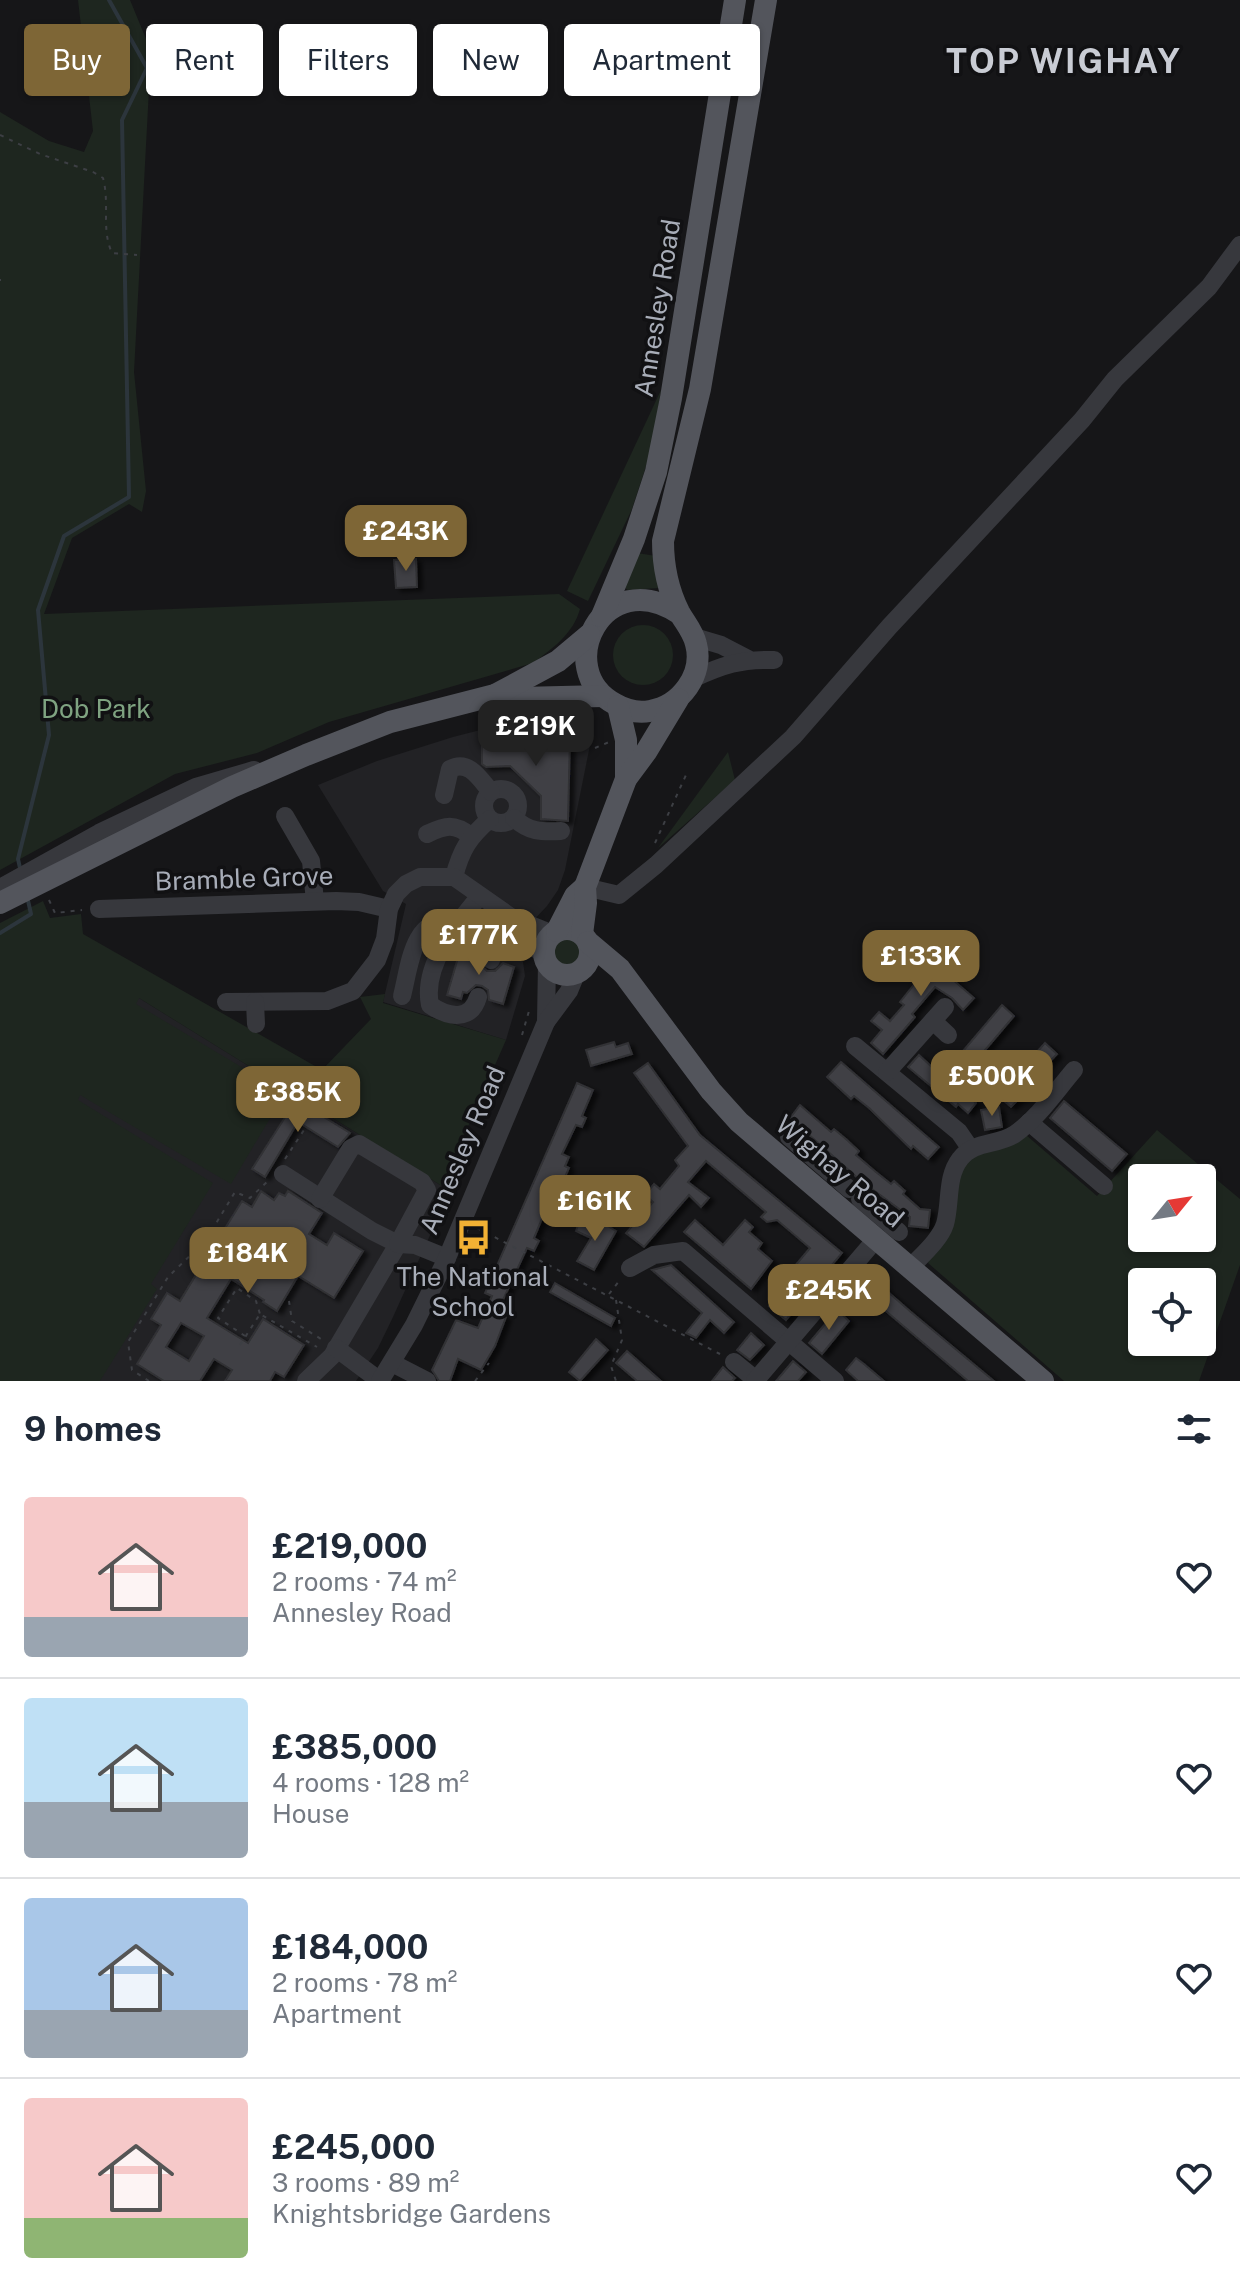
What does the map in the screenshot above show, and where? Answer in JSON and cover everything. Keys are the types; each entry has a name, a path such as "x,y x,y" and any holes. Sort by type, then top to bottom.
{"main road":[{"name":"Annesley Road","path":"602,616 634,539 656,472 671,398 735,0"},
{"name":"Annesley Road","path":"680,614 663,559 663,541 700,389 766,0"},
{"path":"0,903 282,765 390,722 495,695 558,661 589,635 602,616 632,600 666,604 680,614 697,647 697,666 678,698 665,707 649,711 633,711 610,701 495,695"},
{"path":"589,635 587,668 593,683 610,701"},
{"name":"Annesley Road","path":"585,938 585,887 626,779 678,698"},
{"name":"Annesley Road","path":"610,701 626,740 626,779"},
{"name":"Annesley Road","path":"550,946 575,896 585,887"},
{"path":"577,973 590,959 585,938 570,929 550,946 559,974 577,973 626,980"},
{"name":"Wighay Road","path":"585,938 620,969 711,1091 739,1122 816,1174 884,1232 910,1268 1043,1381"}],"street":[{"path":"585,887 619,895 656,865 793,737 889,627 1082,420 1115,379 1209,287 1240,245"},
{"path":"694,637 721,645 748,659"},
{"path":"692,679 748,659 774,660"},
{"path":"0,888 99,833 196,787 242,772 282,765"},
{"path":"444,795 450,769 457,765 464,765 472,771 491,792"},
{"path":"501,788 515,794 519,809 514,818 504,823 490,819 484,805 491,792 501,788"},
{"path":"285,816 311,861 315,901"},
{"path":"514,818 525,828 536,832 561,831"},
{"path":"454,877 459,856 471,836 490,819"},
{"path":"427,834 446,825 458,826 471,836"},
{"path":"226,1002 327,1001 353,991 381,952 389,909 401,888 430,875 454,877 511,917 526,941 550,946"},
{"path":"478,997 475,1007 468,1014 458,1016 440,1012 430,1005 427,993 443,944 480,896"},
{"name":"Bramble Grove","path":"90,910 315,901 359,902 389,909"},
{"path":"402,996 419,936 426,926 438,920 481,926 493,934 495,944 491,960"},
{"name":"Annesley Road","path":"546,1022 550,946"},
{"name":"Annesley Road","path":"380,1381 447,1258 546,1022 569,991 577,973"},
{"path":"255,1002 256,1024"},
{"path":"887,1072 939,1014 948,1035"},
{"path":"855,1046 959,1132 970,1148"},
{"path":"910,1268 941,1232 952,1171 970,1148 1003,1141 1029,1122 1074,1070"},
{"path":"1029,1122 1104,1186"},
{"path":"734,1362 756,1380 884,1232 855,1194 816,1174 789,1137"},
{"path":"306,1381 334,1352 427,1190 422,1182 359,1144 351,1148 320,1199"},
{"path":"281,1172 320,1199 398,1244 415,1245 447,1258"},
{"path":"630,1268 654,1255 683,1251 835,1381"},
{"path":"334,1352 380,1381"},
{"path":"392,1363 427,1381"}],"path":[{"path":"0,135 103,178 106,189 105,238 112,253 137,255"},
{"path":"656,865 650,854 686,775"},
{"path":"47,895 55,913 90,910"},
{"path":"531,1008 521,1034 532,1054"},
{"path":"149,1381 132,1370 128,1342 168,1277 204,1242 235,1192 250,1198 281,1172 304,1130"},
{"path":"462,1220 734,1362"},
{"path":"212,1230 248,1266"},
{"path":"608,1295 630,1268"},
{"path":"246,1336 218,1318 237,1288 256,1301 260,1314 334,1352"},
{"path":"616,1299 622,1340 611,1366 616,1381"},
{"path":"289,1301 292,1321 334,1352"},
{"path":"240,1345 260,1314"},
{"path":"475,1381 489,1363"}],"shaded area":[{"path":"564,718 590,745 565,870 558,890 510,945 523,962 525,976 506,1040 383,1002 406,904 383,891 318,785 377,761 453,737 492,727"},
{"path":"0,953 139,998 450,1191 378,1348 356,1381 46,1381"}],"green space":[{"name":"Dob Park","path":"78,0 130,0 146,39 146,96 149,96 134,372 146,491 142,512 129,504 72,538 44,614 559,594 580,609 567,633 533,663 329,722 257,753 175,774 0,870 0,112 49,141 84,152 93,131 89,96 130,96 130,24 81,24"},
{"path":"661,390 651,451 632,509 588,601 567,591"},
{"path":"637,553 656,556 659,588 625,588"},
{"path":"643,625 655,627 664,634 671,643 671,667 664,676 655,683 643,685 631,683 622,676 615,667 613,655 615,643 622,634 631,627"},
{"path":"728,752 735,780 658,848"},
{"path":"43,901 50,918 81,914 83,934 322,1070 371,1019 360,997 385,994 383,1003 506,1040 442,1186 139,998 136,1004 285,1093 231,1184 80,1095 78,1100 213,1183 151,1284 157,1289 100,1381 0,1381 0,923"},
{"path":"567,936 578,941 583,952 578,963 567,968 556,963 551,952 556,941"},
{"path":"1157,1130 1198,1164 1128,1164 1128,1252 1216,1252 1216,1179 1240,1199 1240,1265 1216,1333 1216,1268 1128,1268 1128,1356 1208,1356 1199,1381 1064,1381 928,1263 958,1174 972,1157 1026,1135 1097,1196"}],"building":[{"path":"416,559 417,587 396,588 394,560"},
{"path":"482,737 570,737 568,821 541,819 541,796 510,766 486,767 482,764"},
{"path":"462,944 475,948 473,954 480,956 480,964 487,971 495,971 503,963 514,967 503,1004 489,1000 488,990 476,985 467,993 463,992 461,999 447,995"},
{"path":"945,948 957,959 945,973 974,998 963,1010 935,987 912,1014 915,1017 883,1054 871,1043 882,1030 871,1021 879,1012 890,1021 904,1005 900,1002 924,972 914,963 922,954 933,963"},
{"path":"1002,1005 1014,1016 975,1062 963,1051"},
{"path":"614,1042 616,1047 628,1043 632,1054 591,1066 586,1050"},
{"path":"1045,1043 1057,1054 1011,1107 1003,1096 1020,1075 1018,1073"},
{"path":"919,1055 976,1103 968,1113 958,1104 956,1107 908,1067"},
{"path":"841,1062 939,1147 928,1159 913,1146 911,1149 869,1108 854,1096 851,1099 827,1077"},
{"path":"648,1063 700,1135 842,1253 786,1320 769,1306 798,1272 793,1268 810,1248 777,1220 767,1222 761,1217 766,1212 706,1161 688,1182 709,1198 701,1207 689,1195 644,1247 626,1233 653,1202 645,1195 654,1184 660,1189 679,1166 675,1160 688,1146 634,1073"},
{"path":"577,1083 593,1090 582,1116 586,1118 582,1127 576,1125 562,1154 569,1157 565,1166 569,1168 556,1197 560,1199 556,1208 548,1204 534,1238 539,1241 534,1251 527,1248 497,1313 506,1317 495,1346 481,1370 458,1359 450,1381 439,1381 432,1370 456,1320 478,1328 492,1296 485,1293"},
{"path":"296,1100 350,1133 338,1147 298,1122 265,1177 252,1169"},
{"path":"1064,1101 1127,1154 1112,1171 1050,1118"},
{"path":"800,1105 831,1132 834,1129 846,1139 859,1151 856,1155 891,1184 894,1181 920,1209 930,1210 928,1228 909,1226 910,1217 861,1181 790,1118"},
{"path":"999,1107 1002,1127 985,1130 981,1110"},
{"path":"261,1191 274,1200 279,1193 285,1196 288,1191 322,1213 309,1234 327,1245 334,1233 363,1251 334,1298 298,1276 277,1311 231,1279 207,1318 248,1343 263,1319 304,1345 284,1377 275,1372 270,1381 225,1381 232,1370 214,1359 200,1381 164,1381 137,1364 161,1325 151,1319 167,1293 180,1301 200,1268 194,1264 200,1254 206,1258 213,1247 254,1272 264,1255 224,1230 242,1201 252,1207","holes":["181,1323 204,1336 189,1361 166,1347"]},
{"path":"695,1220 723,1245 745,1220 753,1227 749,1232 762,1243 758,1249 772,1261 751,1289 684,1232"},
{"path":"579,1222 597,1229 601,1222 616,1231 594,1270 577,1261 591,1238 576,1231"},
{"path":"671,1265 734,1322 724,1333 710,1320 696,1338 686,1333 702,1313 652,1270"},
{"path":"864,1271 994,1381 968,1381 857,1287 860,1283 857,1280"},
{"path":"555,1283 615,1318 611,1326 550,1292"},
{"path":"837,1310 849,1321 822,1354 809,1343"},
{"path":"751,1333 764,1345 750,1360 737,1350"},
{"path":"596,1339 608,1350 580,1381 569,1372"},
{"path":"627,1351 661,1381 637,1381 616,1363"},
{"path":"856,1358 884,1381 858,1381 846,1370"},
{"path":"793,1361 806,1372 798,1381 776,1381"},
{"path":"723,1367 735,1378 732,1381 712,1381"}],"waterway":[{"path":"20,868 18,859 49,735 38,610 64,536 129,497 122,120 147,68 109,0"},
{"path":"0,933 31,914 27,896"}],"place":[{"name":"The National School","path":"473,1237"}],"district":[{"name":"TOP WIGHAY","path":"1064,61"}]}
